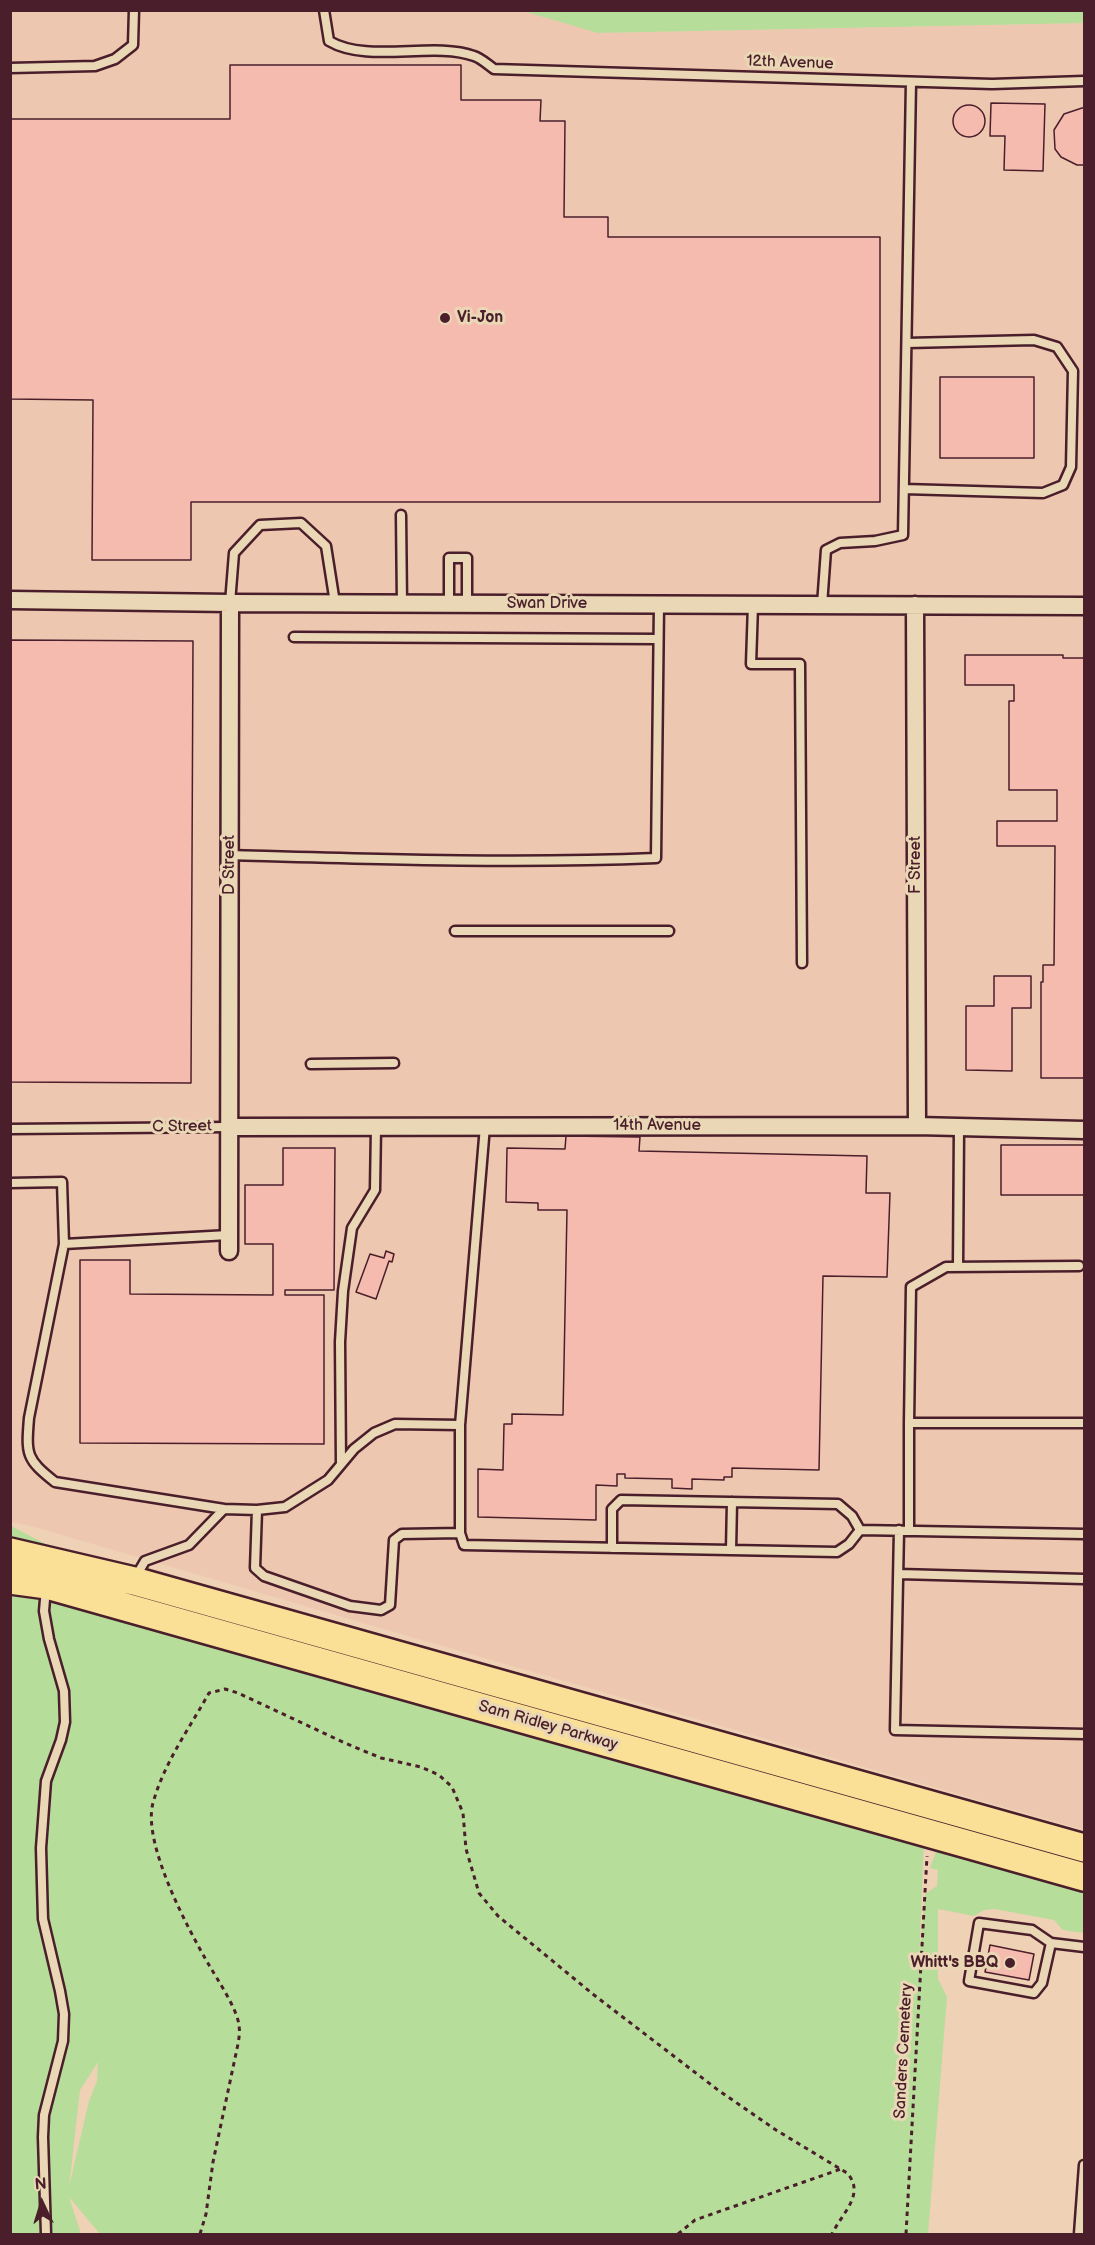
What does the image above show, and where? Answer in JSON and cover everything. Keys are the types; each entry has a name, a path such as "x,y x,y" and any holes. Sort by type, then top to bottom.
{"main road":[{"name":"Sam Ridley Parkway","path":"10,1552 130,1594 929,1833 1084,1877"},
{"name":"Sam Ridley Parkway","path":"10,1580 130,1594 1084,1848"},
{"path":"1050,1839 1084,1838"}],"street":[{"name":"Swan Drive","path":"10,600 402,604 1084,606"},
{"name":"D Street","path":"230,603 230,1127"},
{"name":"F Street","path":"915,605 917,1126"},
{"name":"14th Avenue","path":"230,1127 917,1126 1084,1130"},
{"name":"C Street","path":"229,1243 230,1127"}],"lane":[{"path":"10,68 95,66 115,59 133,45 134,10"},
{"name":"12th Avenue","path":"324,10 329,41 341,48 373,51 452,52 475,56 494,69 992,84 1084,81"},
{"path":"822,605 826,550 840,543 875,541 903,535 911,81"},
{"path":"904,489 1043,493 1063,486 1071,467 1073,382 1073,371 1057,347 1034,340 907,343"},
{"path":"400,514 402,604"},
{"path":"230,603 234,553 260,525 301,523 326,546 335,603"},
{"path":"449,604 449,558 467,558 467,604"},
{"path":"230,855 434,861 591,861 656,858 659,604"},
{"path":"753,605 751,664 800,664 802,963"},
{"path":"294,637 658,639"},
{"path":"455,931 553,929 669,931"},
{"path":"311,1064 394,1064"},
{"path":"341,1464 340,1342 343,1291 352,1227 375,1190 376,1126"},
{"path":"485,1126 460,1425 460,1533 464,1545 837,1552 849,1544 860,1530"},
{"name":"C Street","path":"10,1129 230,1127"},
{"path":"958,1267 959,1127"},
{"path":"10,1183 62,1182 64,1244 29,1418 27,1445 34,1465 55,1482 224,1509 258,1510 285,1507 328,1480 354,1449 374,1433 395,1424 460,1425"},
{"path":"64,1244 229,1243"},
{"path":"909,1530 911,1287 946,1267 1079,1266"},
{"path":"909,1423 1084,1423"},
{"path":"612,1548 612,1509 621,1500 838,1504 852,1516 860,1530"},
{"path":"731,1550 732,1502"},
{"path":"130,1594 145,1561 189,1545 224,1509"},
{"path":"258,1510 255,1568 264,1576 350,1606 381,1610 390,1605 394,1540 402,1534 460,1533"},
{"path":"860,1530 1084,1534"},
{"path":"899,1530 896,1730 1084,1734"},
{"path":"899,1574 1084,1579"},
{"path":"46,1585 44,1611 49,1639 64,1691 65,1722 46,1781 41,1848 43,1919 64,2014 63,2041 44,2115 46,2235"},
{"path":"1051,1943 1042,1983 1034,1993 969,1981 979,1923 1032,1930 1051,1943 1084,1947"},
{"path":"1081,2233 1084,2165"}],"path":[{"path":"200,2235 238,2044 239,2024 227,1996 192,1936 157,1851 151,1826 152,1804 167,1765 209,1693 225,1689 259,1701 381,1758 422,1767 439,1774 452,1787 463,1813 466,1849 478,1893 498,1916 594,1995 718,2090 776,2130 842,2169 855,2181 856,2189 852,2199 832,2235"},
{"name":"Sanders Cemetery","path":"906,2235 929,1833"},
{"path":"678,2235 694,2220 842,2169"}],"shaded area":[{"path":"524,10 598,33 1084,23 1084,1830 11,1522 10,11"}],"green space":[{"path":"1084,10 1084,23 598,33 523,11"},
{"path":"11,1526 147,1597 133,1621 924,1838 919,1964 925,1894 937,1886 938,1870 930,1868 938,1846 1084,1888 1084,1933 1063,1930 1054,1920 995,1909 984,1910 974,1916 938,1909 938,1979 947,1997 928,2234 100,2234 69,2197 81,2234 11,2234","holes":["98,2062 97,2081 89,2101 69,2187 80,2090"]}],"building":[{"name":"Vi-Jon","path":"230,65 461,65 461,100 541,100 540,121 565,121 564,217 608,217 608,237 880,237 880,502 191,502 191,560 92,560 93,400 10,399 10,119 230,119"},
{"path":"991,103 1045,104 1043,171 1004,170 1005,136 990,136"},
{"path":"969,105 980,110 985,121 980,132 969,137 958,132 953,121 958,110"},
{"path":"1084,108 1084,165 1077,165 1061,157 1055,149 1054,130 1064,114"},
{"path":"940,377 1034,377 1034,458 940,458"},
{"path":"10,640 193,641 191,1083 10,1082"},
{"path":"965,655 1063,655 1063,658 1084,658 1084,1078 1041,1078 1041,982 1043,982 1043,965 1054,965 1055,846 997,846 997,821 1057,821 1057,790 1009,790 1009,701 1014,701 1014,685 965,685"},
{"path":"994,976 1031,976 1031,1008 1012,1008 1012,1071 966,1070 966,1006 994,1006"},
{"path":"566,1136 640,1137 639,1151 867,1156 866,1193 890,1193 887,1277 823,1276 819,1470 732,1468 732,1477 724,1477 724,1480 692,1479 692,1489 672,1488 672,1479 625,1478 625,1474 617,1474 617,1486 596,1485 596,1520 478,1517 478,1469 503,1470 504,1424 512,1424 512,1414 563,1415 567,1210 538,1210 538,1203 506,1202 507,1148 565,1149"},
{"path":"1001,1145 1084,1145 1084,1195 1001,1195"},
{"path":"283,1148 335,1148 334,1290 285,1290 285,1295 324,1295 324,1444 80,1443 80,1260 130,1260 130,1294 273,1295 273,1244 245,1244 245,1185 283,1185"},
{"path":"386,1251 394,1254 392,1262 389,1261 376,1299 356,1292 370,1254 384,1258"},
{"name":"Whitt's BBQ","path":"990,1945 1034,1954 1029,1980 985,1972"}],"place":[{"name":"Vi-Jon","path":"445,318"},
{"name":"Whitt's BBQ","path":"1010,1963"}]}
